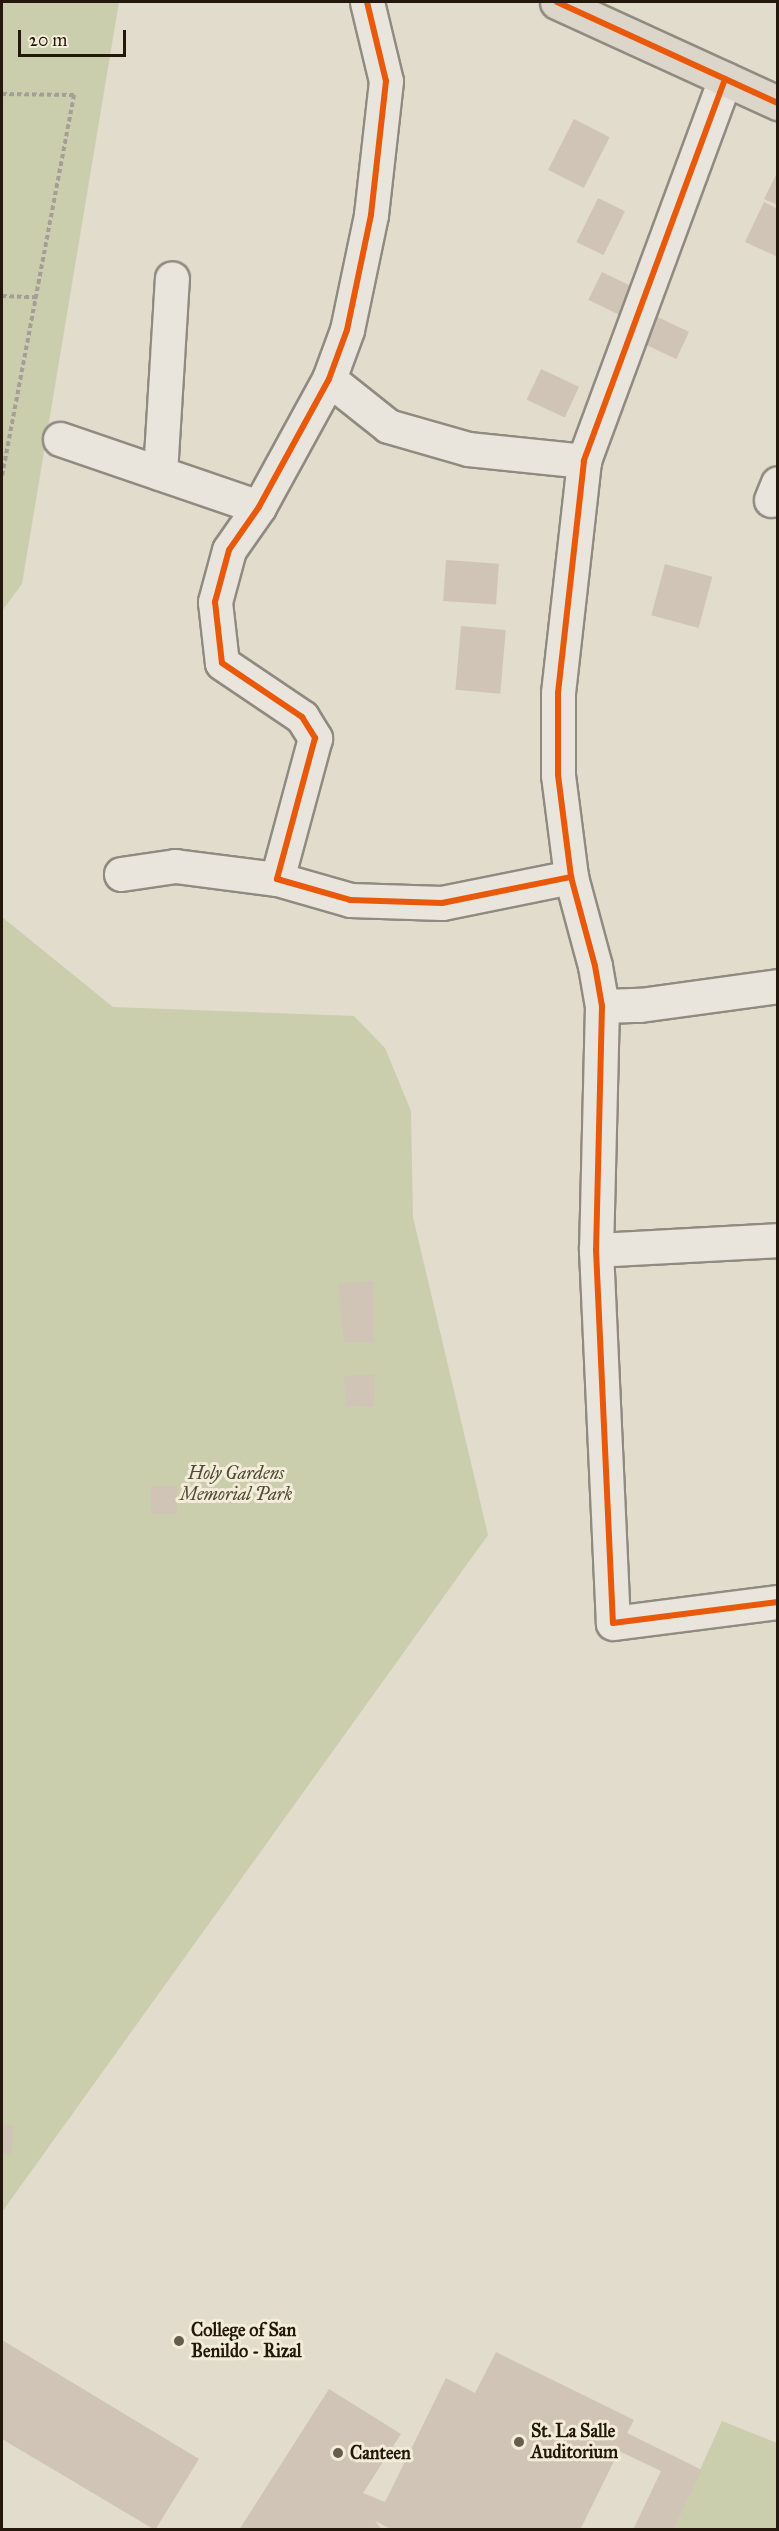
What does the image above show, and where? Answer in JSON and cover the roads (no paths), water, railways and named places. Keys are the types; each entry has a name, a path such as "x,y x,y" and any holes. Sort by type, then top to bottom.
{"main road":[{"path":"556,2 777,103"}],"street":[{"path":"278,879 315,738 303,717 222,663 215,602 229,550 259,507 329,379 347,330 371,215 386,81 367,2"},
{"path":"725,79 584,461 558,693 558,775 571,877 595,966 602,1006 596,1250 613,1623 777,1602"},
{"path":"160,473 172,278"},
{"path":"329,379 388,426 468,449 584,461"},
{"path":"60,439 259,507"},
{"path":"121,874 175,866 278,879 350,900 442,903 571,877"},
{"path":"602,1006 640,1005 777,986"},
{"path":"596,1250 777,1240"}],"place":[{"name":"College of San Benildo - Rizal","path":"179,2341"},
{"name":"St. La Salle Auditorium","path":"519,2442"},
{"name":"Canteen","path":"338,2453"}],"park label":[{"name":"Holy Gardens Memorial Park","path":"236,1484"}]}
